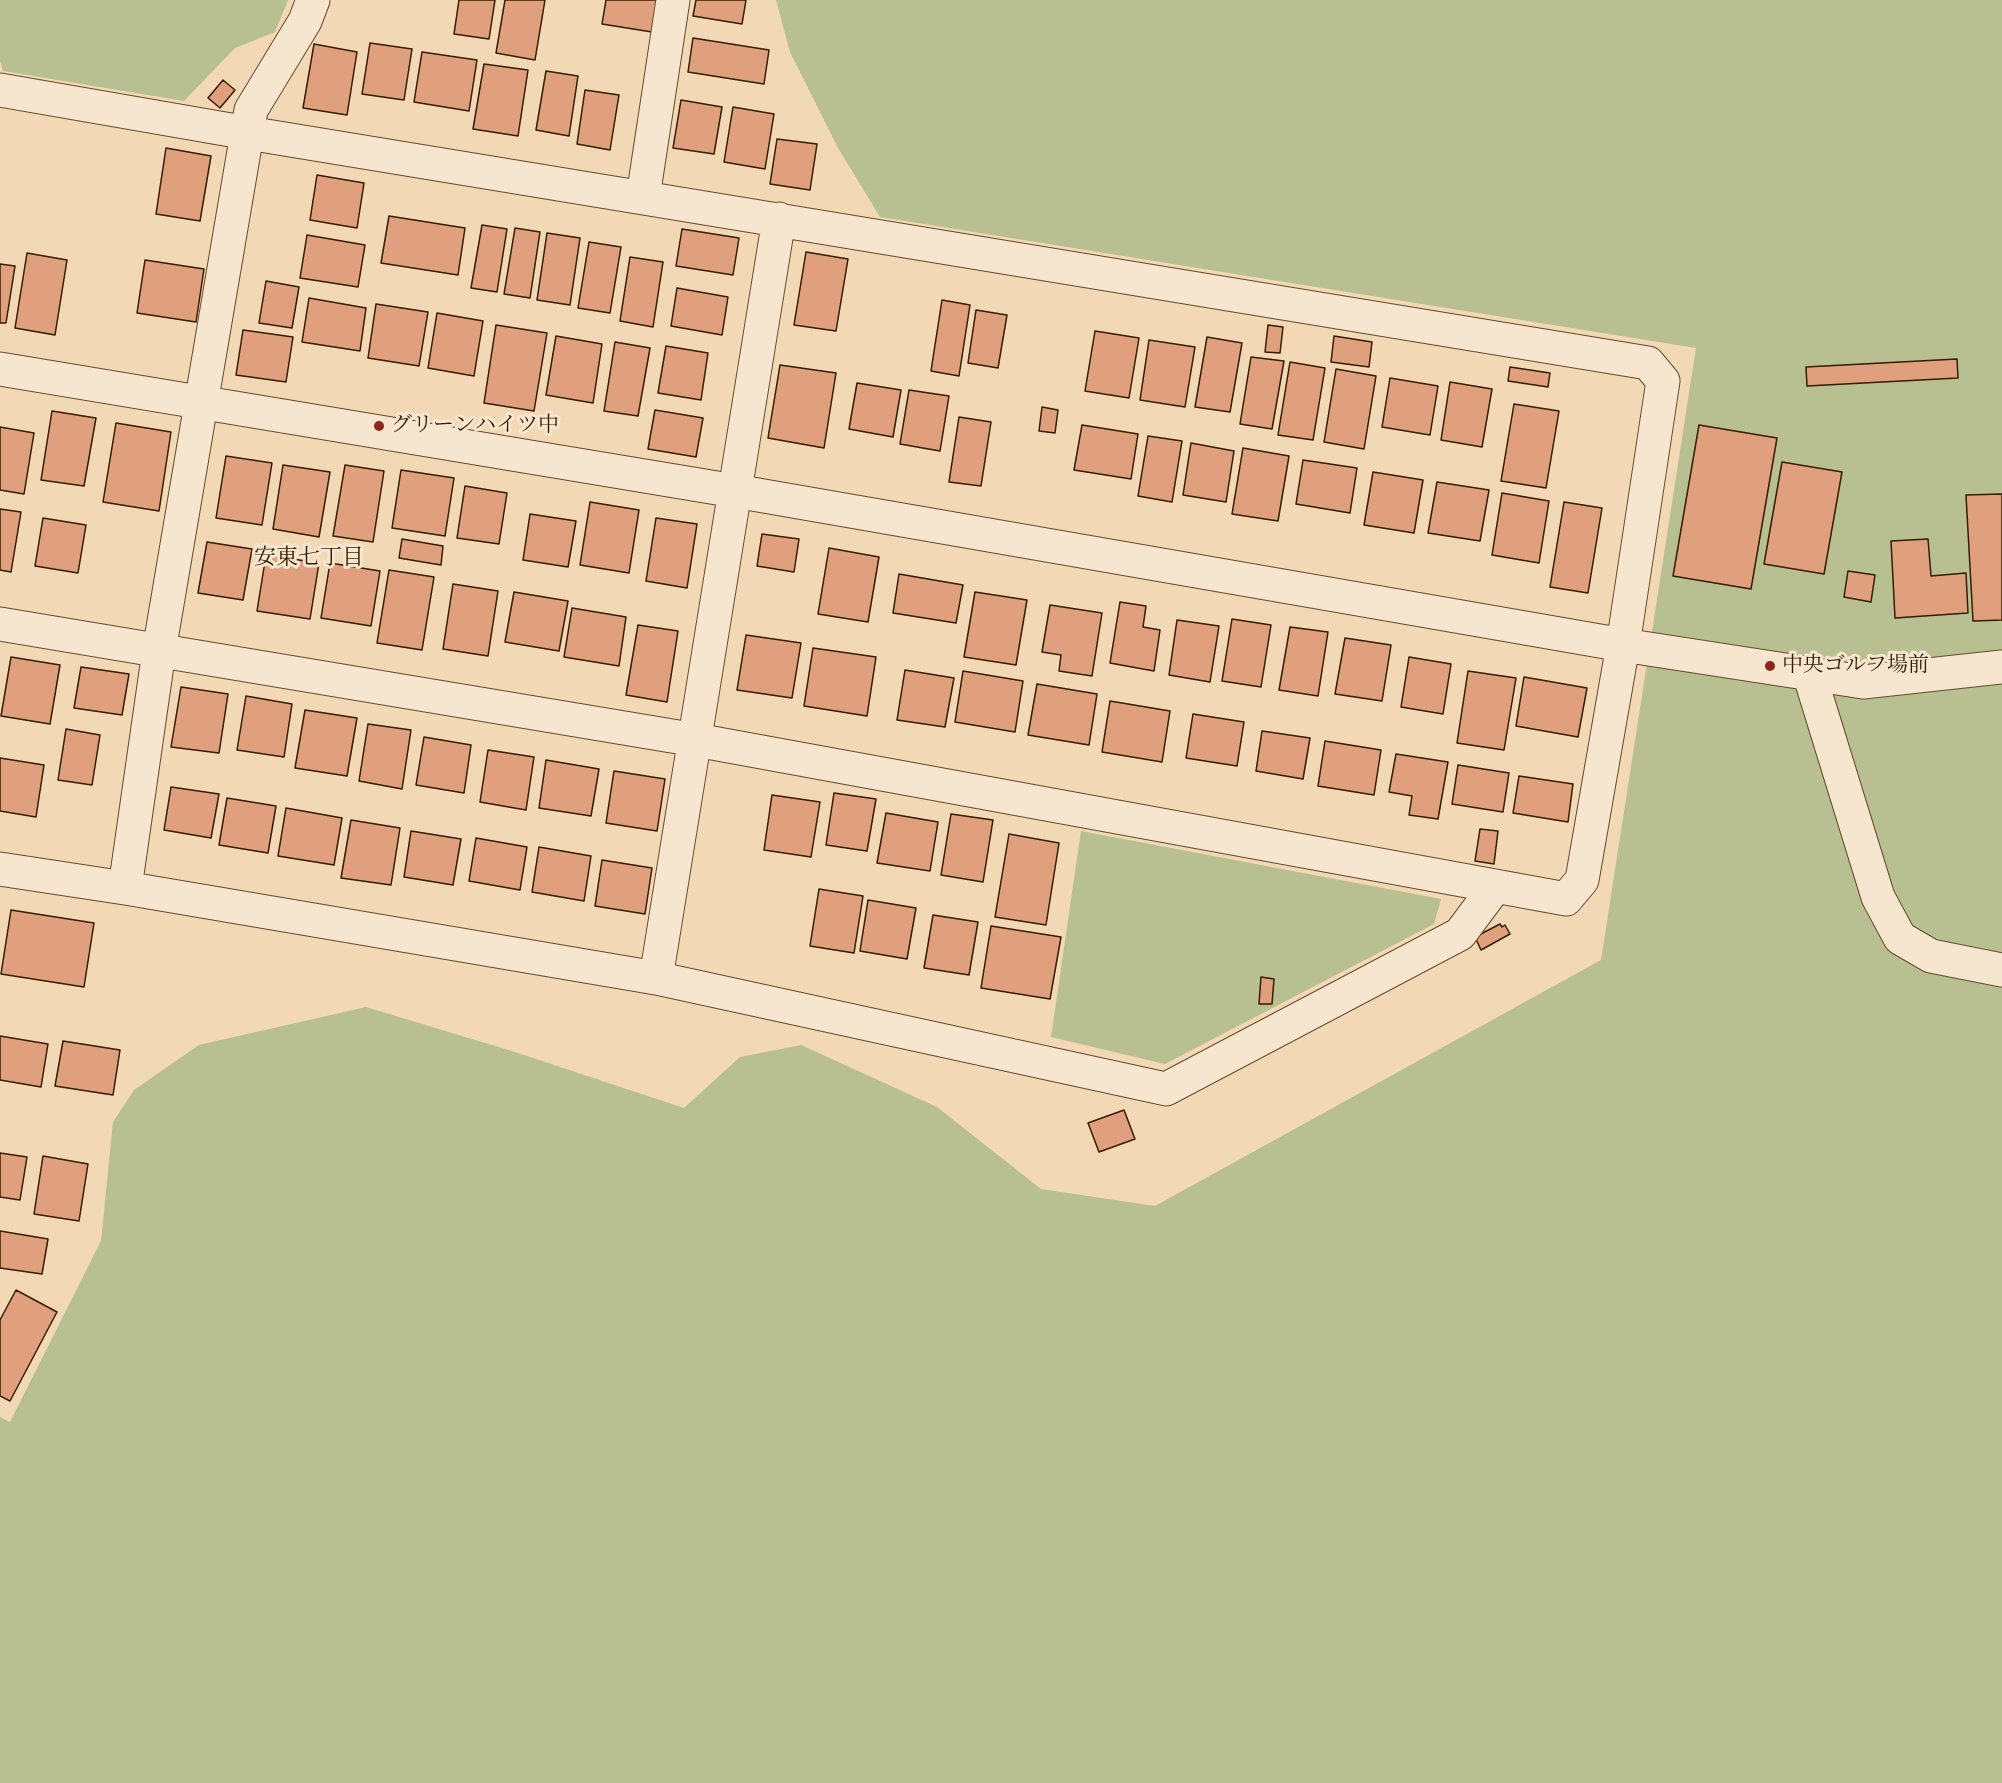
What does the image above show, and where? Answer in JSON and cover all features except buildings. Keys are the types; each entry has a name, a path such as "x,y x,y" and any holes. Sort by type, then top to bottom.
{"street":[{"path":"125,888 159,651 248,133 250,110 305,21 313,0"},
{"path":"643,197 673,0"},
{"path":"0,90 248,133 1648,363 1662,381 1623,645 1582,880 1566,899 696,740 0,624"},
{"path":"656,978 779,219"},
{"path":"0,369 201,404 735,490 1623,645 1809,673 1863,681 2002,667"},
{"path":"1809,673 1878,897 1900,938 1931,956 2002,970"},
{"path":"0,869 656,978 1166,1089 1460,934 1496,887"}],"green space":[{"path":"0,0 288,0 275,32 235,48 184,101 3,71 0,61"},
{"path":"776,0 2002,0 2002,1783 0,1783 0,1417 10,1422 101,1241 113,1122 134,1090 199,1045 366,1007 515,1052 684,1108 740,1057 801,1045 937,1107 1041,1189 1155,1206 1601,960 1696,348 880,217 838,148 790,52"},
{"path":"1081,831 1441,899 1434,924 1165,1064 1051,1037"}],"place":[{"name":"グリーンハイツ中","path":"379,426"},
{"name":"中央ゴルフ場前","path":"1770,666"}],"district":[{"name":"安東七丁目","path":"309,559"}]}
